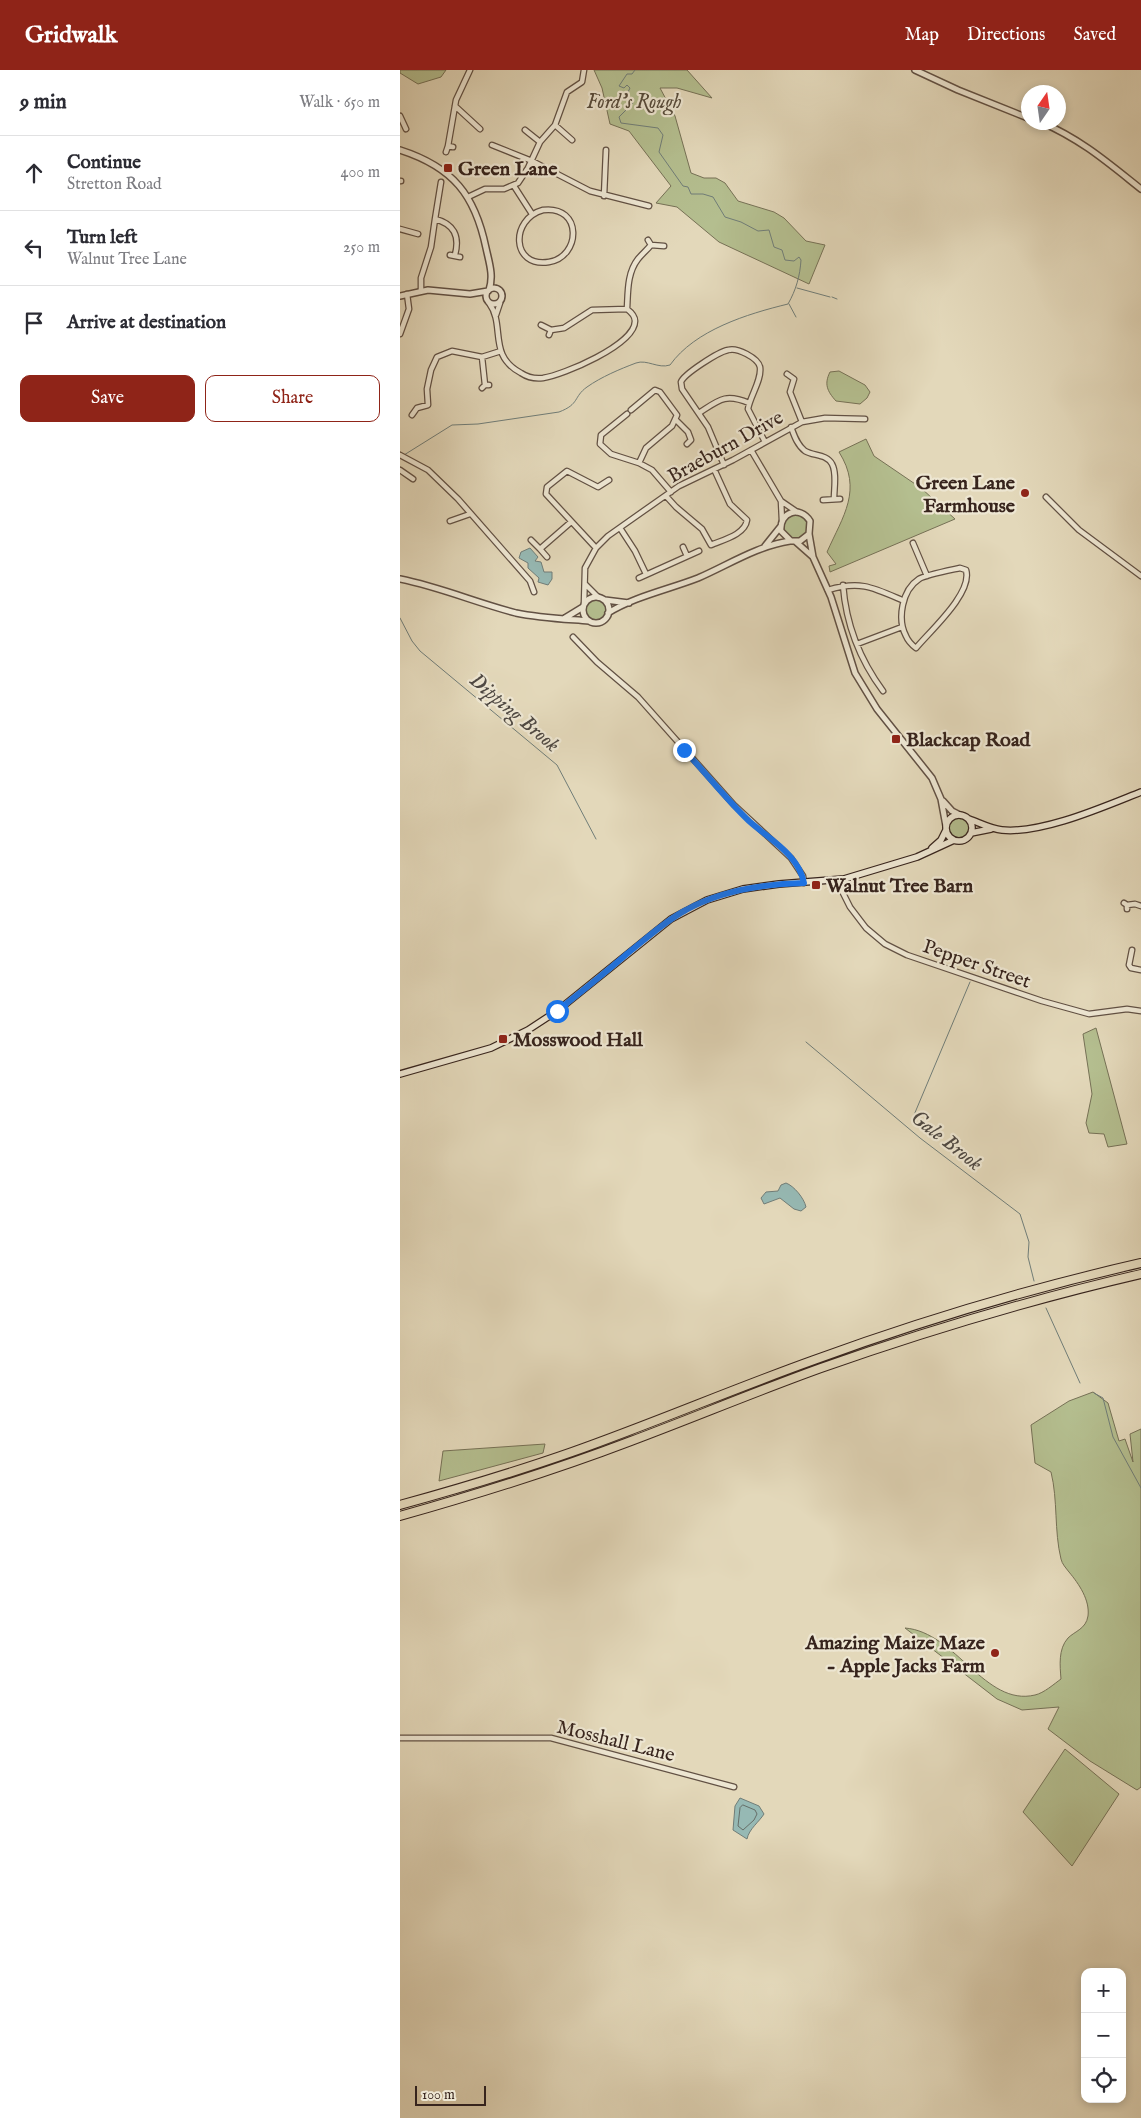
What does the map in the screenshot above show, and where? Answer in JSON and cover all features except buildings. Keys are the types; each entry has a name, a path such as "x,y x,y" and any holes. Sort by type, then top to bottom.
{"highway":[{"path":"400,1506 502,1476 572,1452 816,1359 898,1332 1043,1288 1141,1263"},
{"path":"400,1516 507,1485 580,1460 812,1372 893,1344 1047,1298 1141,1274"}],"main road":[{"path":"971,833 993,829 1014,831 1034,828 1077,816 1141,792"},
{"path":"929,851 940,840 952,816 960,815 993,829"},
{"path":"400,1074 491,1048 528,1030 557,1011 671,919 696,904 743,889 779,884 837,880 906,861 954,840 965,840 971,833 972,826 969,819"},
{"path":"946,828 947,834 954,840"}],"street":[{"path":"446,152 450,147 455,106 470,70"},
{"path":"468,197 485,189 504,190 514,186 532,161 540,142 555,125 565,95 582,82 584,70"},
{"path":"915,70 958,90 1021,115"},
{"path":"455,106 480,130"},
{"path":"400,116 406,129"},
{"path":"555,125 572,140"},
{"path":"523,129 540,142"},
{"path":"1060,130 1102,156 1141,189"},
{"path":"492,145 532,161 590,191 649,206"},
{"path":"400,150 428,160 442,169 468,197 478,216 491,273 503,298 495,317"},
{"path":"604,196 606,150"},
{"path":"421,290 421,278 431,247 441,182"},
{"path":"514,186 532,214"},
{"path":"544,210 555,210 564,214 572,224 574,234 570,245 556,260 548,262 535,261 528,258 521,250 519,243 520,233 532,214 544,210"},
{"path":"435,219 447,223 454,230 457,239 455,256"},
{"path":"400,229 418,234"},
{"path":"627,309 628,287 632,270 637,260 650,242 664,246"},
{"path":"491,273 486,295 495,317 501,351 512,367 524,375 538,378 559,374 599,356 621,341 631,332 635,324 634,316 627,309 592,310 564,328 551,330 541,325"},
{"path":"470,294 496,288 500,290"},
{"path":"400,296 421,290 447,290 470,294 496,305 500,303"},
{"path":"400,334 409,309 407,294"},
{"path":"549,335 551,330"},
{"path":"724,465 712,435 682,389 681,380 686,375 728,350 736,350 756,360 760,366 759,375 749,402 750,414 765,442"},
{"path":"412,415 417,408 428,405 427,389 431,370 437,357 452,352 482,357 501,351"},
{"path":"482,357 485,386"},
{"path":"787,374 794,379 790,392 802,422"},
{"path":"639,463 646,448 672,426 676,420 676,411 658,391 652,392 601,435 600,444 611,454 639,463 655,472 671,492"},
{"path":"699,413 726,397 749,402"},
{"name":"Braeburn Drive","path":"583,606 586,566 596,548 604,539 671,492 692,479 724,465 802,422 825,418 865,420"},
{"path":"676,420 688,432 691,440 687,444"},
{"path":"791,427 798,442 805,451 832,462 837,499 824,500"},
{"path":"752,450 781,501 808,517 811,526 809,534 813,557 828,590 855,673 877,709 932,778 941,799 946,828"},
{"path":"400,455 428,470 530,581 534,592"},
{"path":"666,496 702,529 711,546 736,534 745,526 747,520 730,504 714,469"},
{"path":"400,470 413,479"},
{"path":"596,548 546,494 546,487 567,471 598,487 602,494"},
{"path":"598,487 609,480"},
{"path":"1046,497 1079,530 1141,576"},
{"path":"781,501 783,535 794,541 813,557"},
{"path":"764,547 788,514 797,512"},
{"path":"450,521 470,514"},
{"path":"540,549 571,522"},
{"path":"620,528 635,551 646,574"},
{"path":"400,579 433,586 514,612 546,618 601,622 608,613 629,603 698,578 764,547 804,539 809,534"},
{"path":"531,540 547,557"},
{"path":"912,543 927,576"},
{"path":"683,547 687,556"},
{"path":"639,578 699,551"},
{"path":"960,568 966,570 967,573 964,590 961,595 916,648 906,637 901,617 904,601 914,583 927,576 960,568"},
{"path":"585,584 608,606 608,613"},
{"path":"828,590 843,585 868,586 904,601"},
{"path":"843,585 847,614 863,660 883,691"},
{"path":"564,618 583,606 591,597 629,603"},
{"path":"583,606 584,615 589,621"},
{"path":"857,644 902,627"},
{"path":"573,637 597,662 638,697 739,810 791,858 797,865 804,883"},
{"path":"941,799 949,808 960,815"},
{"name":"Pepper Street","path":"837,880 850,907 866,928 885,944 907,955 1042,1001 1089,1014 1128,1009 1141,1011"},
{"path":"1126,906 1132,904 1141,906"},
{"path":"1132,950 1128,968 1141,970"},
{"name":"Mosshall Lane","path":"400,1738 551,1738 734,1787"}],"green space":[{"path":"400,70 446,70 441,77 418,84 400,73"},
{"name":"Ford's Rough","path":"594,70 687,70 712,98 677,88 660,88 675,116 691,173 704,178 716,178 725,183 738,201 774,212 784,218 806,241 825,245 809,284 719,242 677,207 656,203 671,186 629,131 610,124 602,88"},
{"path":"839,371 865,385 870,392 867,398 860,404 836,401 830,394 827,387 828,376 830,372"},
{"path":"866,439 874,456 921,488 955,519 830,572 829,566 836,564 827,552 844,515 850,491 850,479 839,452"},
{"path":"796,515 805,518 808,527 805,536 796,539 787,536 784,527 787,518"},
{"path":"596,600 603,603 606,610 603,617 596,620 589,617 586,610 589,603"},
{"path":"958,817 968,824 969,828 962,838 958,839 948,832 947,828 954,818"},
{"path":"1096,1028 1127,1144 1108,1147 1104,1134 1089,1133 1086,1123 1092,1094 1083,1034"},
{"path":"1093,1392 1108,1403 1119,1441 1125,1439 1133,1462 1130,1434 1141,1429 1141,1787 1137,1790 1090,1761 1048,1729 1059,1707 1022,1710 997,1699 905,1628 923,1633 940,1642 985,1680 1001,1690 1017,1696 1038,1694 1061,1679 1060,1658 1063,1647 1068,1638 1085,1624 1088,1610 1083,1593 1062,1561 1057,1538 1055,1493 1051,1472 1035,1463 1031,1425 1069,1401"},
{"path":"545,1444 543,1453 439,1481 443,1451"},
{"path":"1065,1749 1119,1794 1072,1866 1023,1812"}],"water":[{"path":"530,548 538,557 535,561 541,562 544,572 552,572 552,579 548,585 538,582 539,578 528,568 528,563 519,558 521,552"},
{"path":"786,1183 801,1196 806,1207 801,1211 794,1209 780,1198 764,1204 761,1198 766,1192 778,1191 781,1185"},
{"path":"740,1798 759,1806 764,1814 747,1839 733,1830 735,1806"}],"waterway":[{"name":"Dipping Brook","path":"404,455 452,425 478,424 559,412 570,406 587,387 598,380 640,362 661,366 670,365 693,342 723,325 739,318 788,304 799,277 801,260 799,257 794,261 785,260 782,250 774,247 769,230 758,231 741,222 725,217 713,197 703,194 691,194 688,187 683,186 659,152 663,135 658,128 621,123 619,117 633,103 626,96 630,88 627,85 624,88 619,86 627,74 632,74 635,70"},
{"path":"797,288 830,297"},
{"path":"832,297 837,299"},
{"path":"789,304 796,317"},
{"name":"Dipping Brook","path":"400,618 412,641 420,651 557,765 596,839"},
{"path":"914,1115 970,982"},
{"name":"Gale Brook","path":"806,1042 920,1138 1020,1214 1029,1242 1028,1257 1034,1281"},
{"name":"Gale Brook","path":"1046,1308 1080,1383"},
{"name":"Gale Brook","path":"1094,1393 1103,1398 1113,1437 1141,1488"}],"place":[{"name":"Green Lane","path":"448,168"},
{"name":"Green Lane Farmhouse","path":"1025,493"},
{"name":"Blackcap Road","path":"896,739"},
{"name":"Walnut Tree Barn","path":"816,885"},
{"name":"Mosswood Hall","path":"503,1039"},
{"name":"Amazing Maize Maze - Apple Jacks Farm","path":"995,1653"}],"route":[{"path":"557,1011 651,934 686,910 707,900 743,889 804,883 803,876 791,858 734,805 684,750"}]}
